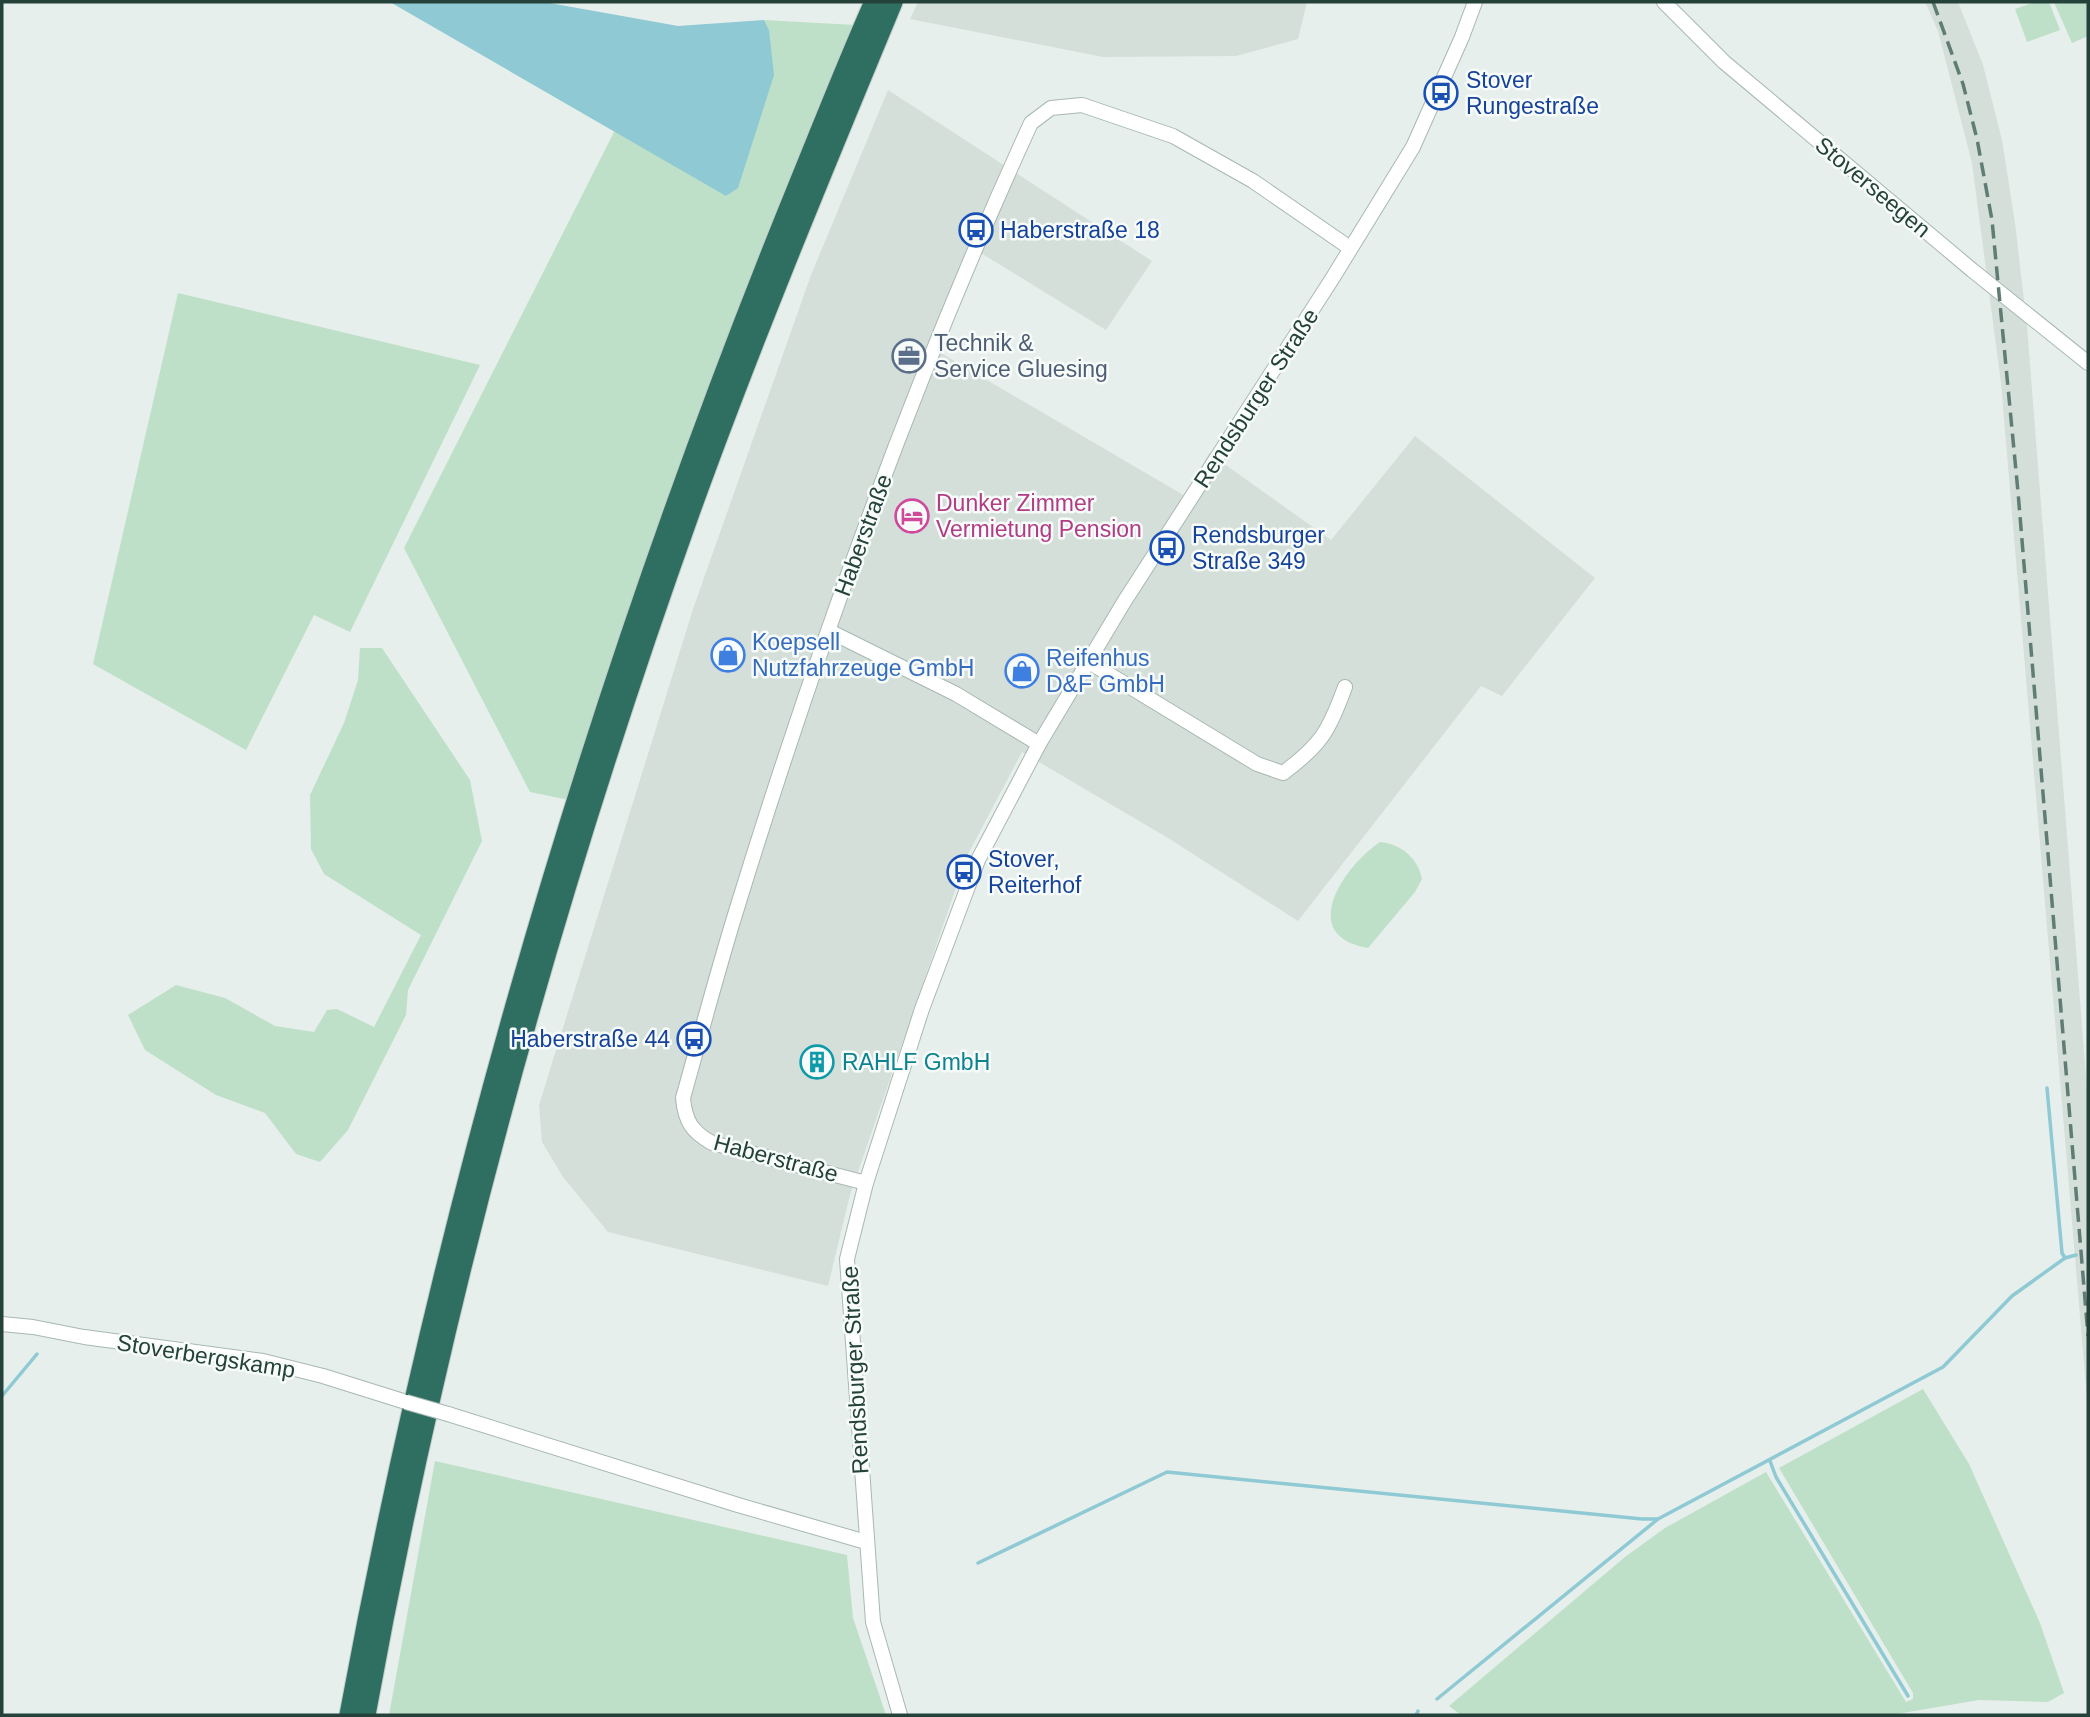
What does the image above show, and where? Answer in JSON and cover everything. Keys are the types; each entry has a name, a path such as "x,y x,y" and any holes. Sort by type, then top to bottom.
{"highway":[{"path":"350,1715 394,1493 437,1307 508,1033 560,855 614,684 673,512 756,292 875,2"},
{"path":"365,1715 398,1550 450,1316 523,1037 576,854 662,592 740,376 892,2"}],"street":[{"name":"Rendsburger Straße","path":"900,1715 873,1622 847,1259 866,1183 922,1009 978,860 1039,744 1124,602 1325,290 1413,147 1475,2"},
{"name":"Stoverseegen","path":"1664,2 1724,62 1972,270 2088,363"},
{"name":"Haberstraße","path":"866,1183 712,1143 692,1129 685,1115 683,1098 737,906 811,677 934,348 1031,123 1051,108 1082,105 1173,136 1253,181 1350,248"},
{"path":"829,631 956,694 1039,744"},
{"path":"1089,662 1256,764 1283,774 1306,757 1330,728 1345,687"},
{"name":"Stoverbergskamp","path":"2,1324 263,1360 866,1542"}],"shaded area":[{"path":"918,2 1307,2 1298,39 1236,56 1103,57 910,19"},
{"path":"1925,2 1958,2 1983,65 2002,140 2027,326 2088,1102 2088,1411 2001,383 1972,163 1938,31"},
{"path":"888,90 1152,261 1106,330 976,250 934,349 1185,496 1209,453 1331,540 1415,436 1595,578 1502,696 1481,686 1298,921 1168,838 1022,752 967,856 850,1195 828,1286 608,1232 563,1177 542,1142 539,1105 693,609 811,275"}],"green space":[{"path":"2035,2 2049,2 2060,30 2027,42 2015,9"},
{"path":"2054,2 2088,2 2088,36 2072,43"},
{"path":"764,20 855,25 569,800 530,792 404,548 615,130 727,196 769,30"},
{"path":"178,293 480,365 350,632 314,615 246,750 93,664"},
{"path":"360,648 382,648 470,780 482,841 408,990 406,1015 348,1130 320,1162 296,1154 265,1113 216,1095 145,1050 128,1015 176,985 225,998 275,1026 314,1032 327,1010 337,1009 374,1027 421,935 324,874 311,849 310,795 344,723 358,680"},
{"path":"1380,842 1407,853 1417,865 1422,879 1415,892 1368,948 1346,941 1334,930 1331,916 1341,883 1366,853"},
{"path":"1923,1389 1969,1464 2040,1623 2064,1693 2048,1702 1979,1700 1891,1715 1461,1715 1449,1706 1625,1557 1665,1528 1766,1472 1906,1702 1913,1699 1913,1693 1779,1468"},
{"path":"435,1461 847,1555 853,1618 886,1715 389,1715"}],"water":[{"path":"390,2 544,2 678,26 764,20 769,30 774,75 738,188 726,196"}],"waterway":[{"path":"2047,1088 2062,1253 2065,1258"},
{"path":"978,1563 1167,1472 1658,1519 1943,1367 2012,1296 2065,1258 2076,1255"},
{"path":"2,1396 37,1354"},
{"path":"1770,1461 1776,1477 1908,1696"},
{"path":"1437,1699 1658,1519"},
{"path":"1416,1715 1418,1711"}],"railway":[{"path":"1933,2 1963,84 1977,139 1992,220 2018,492 2088,1336"}],"place":[{"name":"Stover Rungestraße","path":"1441,93"},
{"name":"Haberstraße 18","path":"976,230"},
{"name":"Technik & Service Gluesing","path":"909,356"},
{"name":"Dunker Zimmer Vermietung Pension","path":"912,516"},
{"name":"Rendsburger Straße 349","path":"1167,548"},
{"name":"Koepsell Nutzfahrzeuge GmbH","path":"728,655"},
{"name":"Reifenhus D&F GmbH","path":"1022,671"},
{"name":"Stover, Reiterhof","path":"964,872"},
{"name":"Haberstraße 44","path":"694,1039"},
{"name":"RAHLF GmbH","path":"817,1062"}]}
